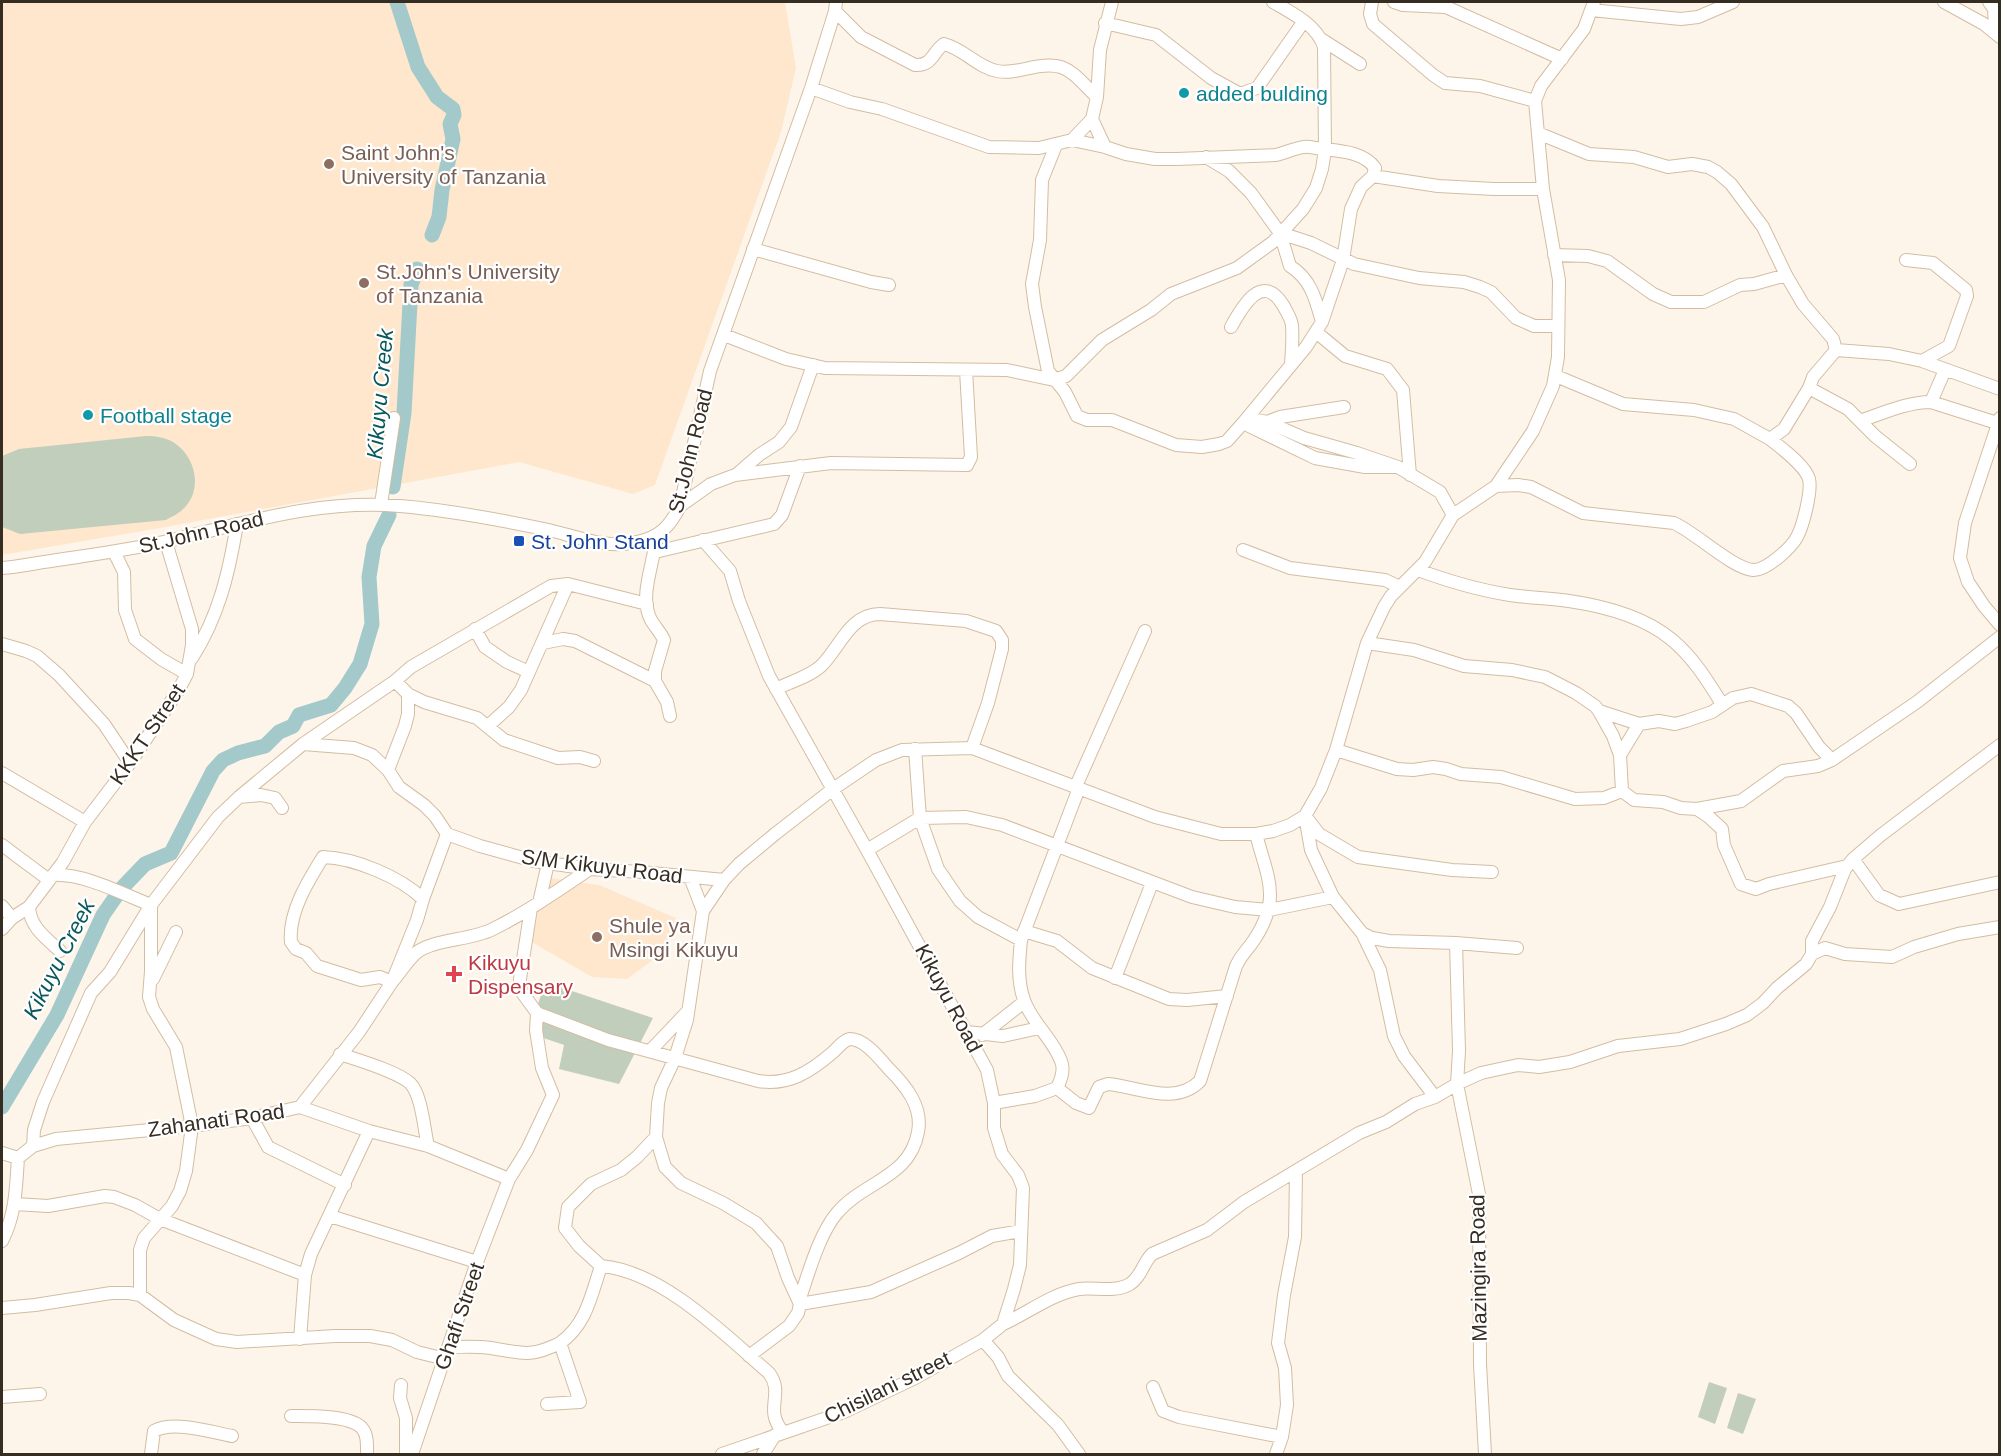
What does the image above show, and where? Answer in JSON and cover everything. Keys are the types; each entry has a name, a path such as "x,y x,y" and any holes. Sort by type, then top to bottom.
{"street":[{"path":"811,88 850,102 882,109 989,147 1039,148 1056,145 1072,140 1092,119 1097,97 1100,50 1112,2"},
{"path":"1273,2 1304,21 1321,39 1360,64"},
{"path":"1372,2 1370,14 1373,24 1445,83 1480,86 1535,101"},
{"path":"1394,2 1403,5 1446,7 1562,59"},
{"path":"800,1302 777,1246 756,1223 738,1211 681,1183 664,1167 656,1137 661,1088 675,1058 689,1010 703,911 724,880 739,864 833,789 890,753 915,749 972,748 1155,817 1221,834 1256,834 1277,830 1305,816 1321,788 1336,750 1367,643 1384,607 1425,562 1453,515 1496,486 1540,417 1556,376 1559,280 1543,189 1535,101 1541,86 1584,29 1593,6 1681,18 1698,17 1733,2"},
{"path":"1944,2 1994,29 1994,9 1989,2"},
{"path":"836,6 861,37 915,65 925,65 931,61 938,48 944,44 963,51 975,62 998,72 1016,71 1043,64 1062,66 1097,97"},
{"name":"St.John Road","path":"2,568 114,552 295,511 340,505 381,504 435,509 566,533 601,543 635,543 656,536 672,521 680,506 710,371 811,88 836,6"},
{"path":"1106,23 1156,35 1211,78 1240,94 1257,88 1304,21"},
{"path":"724,334 786,359 835,369 1007,370 1054,380 1066,376 1102,340 1151,310 1171,294 1237,268 1273,242 1304,209 1312,196 1322,169 1324,150 1324,59 1321,39"},
{"path":"1092,119 1105,147"},
{"path":"1538,133 1589,154 1634,157 1668,167 1692,164 1717,172 1731,184 1763,227 1803,304 1833,339 1836,350"},
{"path":"1056,145 1042,180 1040,240 1032,284 1045,360 1054,380 1065,392 1074,413 1082,419 1108,419 1176,445 1202,447 1227,441 1319,327 1343,260 1351,209 1361,187 1373,176 1375,168 1364,158 1337,150 1302,146 1291,152 1276,155 1155,159 1072,140"},
{"path":"1206,157 1229,171 1251,193 1280,233 1289,264 1301,273 1310,285 1319,327 1346,356 1387,369 1403,390 1410,475"},
{"path":"1373,176 1447,187 1543,189"},
{"path":"1280,233 1311,243 1354,264 1419,278 1464,282 1480,287 1491,292 1516,318 1534,326 1558,326"},
{"path":"753,249 889,285"},
{"path":"1554,255 1588,256 1607,261 1653,294 1671,302 1704,302 1740,285 1754,284 1786,275"},
{"path":"1906,260 1933,263 1966,290 1967,296 1952,342 1947,348 1922,361"},
{"path":"1231,327 1251,296 1261,291 1270,292 1278,298 1293,324 1291,364"},
{"path":"1836,350 1889,354 1922,361 2000,389"},
{"path":"1770,439 1784,429 1814,378 1836,350"},
{"path":"735,475 779,442 791,427 813,365"},
{"path":"680,506 711,484 735,475 831,463 968,465 971,457 966,370"},
{"path":"1931,402 1945,370"},
{"path":"1496,486 1531,487 1583,513 1674,523 1734,562 1753,570 1766,567 1796,538 1802,523 1809,478 1802,467 1770,439 1734,419 1694,410 1623,404 1556,376"},
{"path":"1809,388 1825,398 1836,401 1910,464"},
{"path":"1860,420 1913,404 1931,402 1998,420 1965,523 1960,558 1968,582 2000,625"},
{"path":"1267,422 1280,417 1344,407"},
{"path":"381,504 394,418"},
{"path":"1243,423 1257,420 1267,422 1304,438 1398,467 1440,492 1453,515"},
{"path":"1243,423 1315,458 1365,467 1398,467"},
{"path":"655,552 774,524 783,515 800,466"},
{"path":"114,552 124,572 125,610 135,639 152,653 188,668 206,637 221,599 237,524"},
{"path":"656,536 655,552 647,586 647,604 651,620 664,640 655,672 656,681 667,702 670,716"},
{"name":"Kikuyu Road","path":"702,540 729,571 739,601 776,689 987,1070 994,1103 994,1128 1002,1154 1018,1175 1023,1188 1020,1265 1003,1324"},
{"name":"KKKT Street","path":"2,929 12,918 29,907 63,862 85,822 130,763 178,691 188,668 192,630 166,542"},
{"path":"1243,550 1290,568 1385,579 1400,587"},
{"path":"1418,570 1460,585 1508,595 1570,601 1615,612 1642,622 1670,638 1684,652 1702,672 1722,704"},
{"path":"33,1146 34,1130 43,1102 87,1002 100,981 110,972 151,905 218,817 239,797 303,744 395,681 411,667 550,586 568,584 647,604"},
{"path":"488,726 515,699 543,643 568,584"},
{"path":"776,689 819,667 843,636 868,615 966,621 996,632 1000,635 1003,645 988,703 972,748"},
{"path":"475,629 485,647 507,662 529,672"},
{"path":"994,1103 1035,1096 1057,1088 1062,1077 1062,1062 1024,1002 1018,979 1023,936 1078,787 1145,631"},
{"path":"1367,643 1414,650 1464,666 1512,670 1545,677 1576,693 1599,711 1620,755 1622,791 1634,800 1663,802 1681,808 1697,809 1741,801 1783,771 1818,766 1832,760 1917,702 2000,637"},
{"path":"543,643 563,639 575,640 656,681"},
{"path":"2,644 37,656 59,675 104,724 130,763"},
{"path":"395,681 408,694 424,702 477,718 504,740 558,758 580,757 594,761"},
{"path":"388,770 405,726 408,714 408,694"},
{"path":"1599,711 1639,724 1659,721 1675,724 1712,712 1733,698 1751,694 1788,706 1796,713 1819,747 1832,760"},
{"path":"1620,755 1639,724"},
{"path":"303,744 354,748 372,755 388,770 399,787 429,811 447,834"},
{"path":"1079,1455 1058,1425 1008,1377 998,1357 983,1340 1003,1324 1066,1292 1127,1286 1135,1280 1152,1254 1207,1230 1244,1202 1359,1133 1386,1122 1415,1104 1435,1097 1481,1073 1518,1065 1539,1067 1570,1062 1618,1046 1680,1039 1747,1015 1806,964 1812,954 1812,941 1850,863 1881,835 2000,745"},
{"path":"915,749 920,818 938,869 960,901 978,917 1023,936 1057,941 1092,968 1169,999 1187,1000 1227,996"},
{"path":"1336,750 1397,769 1413,770 1433,767 1461,774 1502,777 1575,799 1604,798 1622,791"},
{"path":"2,773 85,822"},
{"path":"239,797 261,795 275,798 282,808"},
{"path":"1697,809 1722,829 1724,845 1741,884 1756,889 1850,863"},
{"path":"1305,816 1319,834 1358,856 1452,870 1492,872"},
{"path":"1305,816 1311,850 1333,897 1362,933 1380,970 1394,1036 1404,1056 1435,1097"},
{"path":"867,850 920,818 966,817 983,820 1057,846 1192,897 1235,907 1269,910 1333,897"},
{"name":"S/M Kikuyu Road","path":"447,834 480,846 548,863 590,869 724,880"},
{"name":"Zahanati Road","path":"18,1158 33,1146 56,1139 192,1126 252,1118 300,1107 359,1032 392,982 417,921 447,834"},
{"path":"1057,1088 1076,1103 1089,1107 1099,1087 1108,1084 1178,1094 1191,1089 1200,1080 1236,966 1242,954 1253,942 1269,910 1271,895 1269,876 1256,834"},
{"path":"2,846 51,877 63,874 100,885 151,905"},
{"path":"423,899 397,879 335,858 323,857 299,903 290,934 291,942 296,949 306,953 317,966 361,980 380,977 392,982 416,953 424,948 475,936 535,906 590,869"},
{"path":"548,863 535,906 520,979 521,991 537,1013 608,1040 758,1081 783,1083 798,1077 832,1054 846,1040 851,1039 866,1046 878,1057 903,1085 918,1107 920,1123 917,1141 910,1156 902,1166 837,1213 822,1240 795,1320 749,1356"},
{"path":"1850,863 1879,895 1899,904 2000,882"},
{"path":"690,877 703,911"},
{"path":"1115,978 1152,883"},
{"path":"140,1295 140,1250 144,1238 172,1206 180,1191 186,1171 192,1126 176,1047 153,1009 149,997 151,905"},
{"path":"2,906 12,918"},
{"path":"29,907 30,917 35,927 60,951"},
{"path":"1812,954 1825,948 1845,954 1892,957 1914,947 1958,934 2000,927"},
{"path":"150,989 176,932"},
{"path":"1362,933 1372,938 1389,941 1517,948"},
{"name":"Mazingira Road","path":"1456,943 1459,1051 1457,1084 1479,1194 1480,1364 1485,1455"},
{"path":"982,1035 1024,1002"},
{"path":"661,1088 655,1052 689,1010"},
{"name":"Ghafi Street","path":"412,1455 477,1262 509,1179 527,1150 553,1095 542,1068 536,1030 537,1013"},
{"path":"967,1032 1003,1036 1039,1028"},
{"path":"340,1054 387,1071 410,1084 418,1098 428,1146"},
{"path":"300,1107 369,1131 428,1146 509,1179"},
{"path":"252,1118 268,1147 345,1185"},
{"path":"300,1339 304,1275 311,1254 369,1131"},
{"path":"656,1137 638,1157 621,1170 591,1184 568,1207 565,1228 579,1246 602,1266 616,1268 670,1292 692,1307 774,1380 773,1417 779,1434 763,1455"},
{"path":"2,1153 18,1158 15,1204 12,1218 2,1241"},
{"path":"1276,1455 1282,1437 1287,1405 1285,1368 1278,1343 1295,1237 1296,1172"},
{"path":"15,1204 48,1206 105,1196 114,1197 135,1204 160,1219 304,1275"},
{"path":"330,1216 477,1262"},
{"path":"800,1302 871,1292 992,1236 1021,1230"},
{"path":"2,1308 111,1293 129,1293 140,1295 174,1320 216,1339 237,1342 335,1336 381,1338 392,1340 417,1352 447,1353 490,1348 529,1354 540,1352 574,1334 587,1310 602,1266"},
{"name":"Chisilani street","path":"722,1455 844,1412 915,1378 983,1340"},
{"path":"547,1404 580,1402 560,1343"},
{"path":"401,1385 401,1406 406,1418 406,1455"},
{"path":"1153,1387 1163,1411 1179,1418 1282,1437"},
{"path":"2,1397 40,1394"},
{"path":"291,1416 317,1415 354,1423 365,1433 367,1455"},
{"path":"151,1455 150,1448 154,1431 161,1426 182,1427 232,1436"}],"shaded area":[{"name":"St.John's University of Tanzania","path":"2,2 785,2 796,68 781,132 655,485 633,494 519,462 2,555"},
{"path":"544,877 599,885 676,918 661,954 627,979 592,977 523,937"}],"green space":[{"path":"146,436 160,437 173,442 181,448 192,465 195,484 193,493 189,502 176,514 166,520 20,534 2,527 2,456 19,449"},
{"path":"545,982 653,1018 619,1084 559,1069 564,1045 529,1033"},
{"path":"1709,1382 1727,1388 1715,1424 1698,1417"},
{"path":"1738,1393 1756,1399 1743,1434 1727,1428"}],"waterway":[{"name":"Kikuyu Creek","path":"397,2 418,67 437,97 453,109 454,115 450,124 453,139 442,190 439,217 432,235"},
{"name":"Kikuyu Creek","path":"393,487 404,413 411,285 417,269"},
{"name":"Kikuyu Creek","path":"2,1107 57,1015 103,915 121,889 145,864 171,853 213,771 223,760 238,753 265,746 279,732 293,726 299,715 331,705 345,688 360,664 372,624 369,577 374,546 389,515"}],"place":[{"name":"added bulding","path":"1184,93"},
{"name":"Saint John's University of Tanzania","path":"329,164"},
{"name":"St.John's University of Tanzania","path":"364,283"},
{"name":"Football stage","path":"88,415"},
{"name":"St. John Stand","path":"519,541"},
{"name":"Shule ya Msingi Kikuyu","path":"597,937"},
{"name":"Kikuyu Dispensary","path":"454,974"}]}
